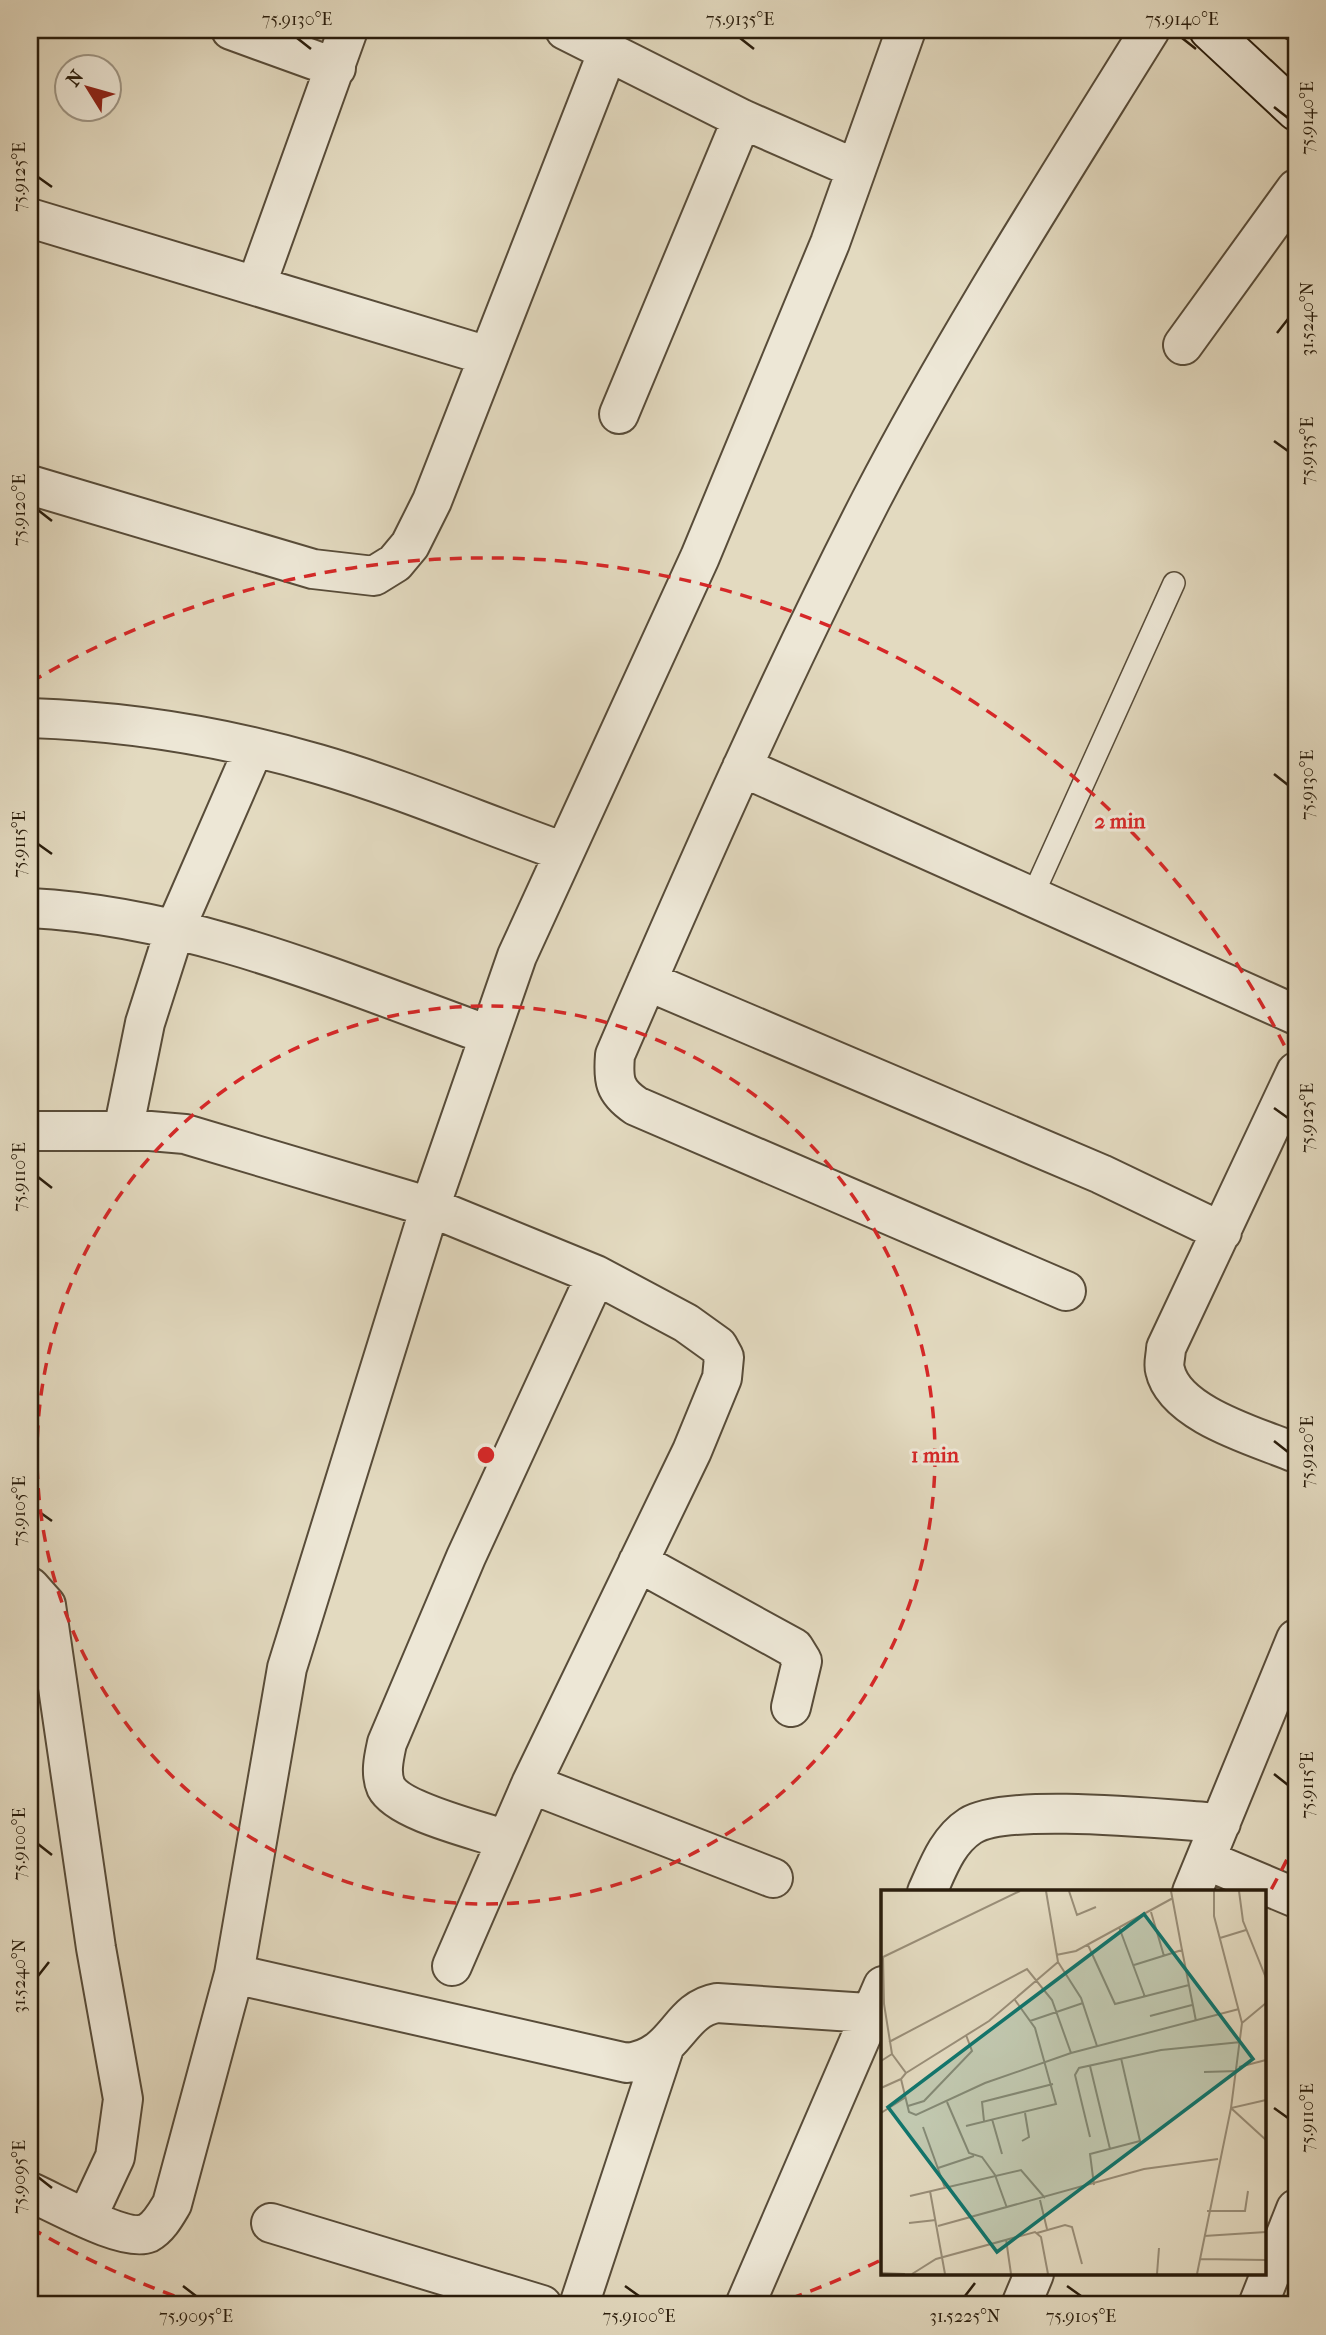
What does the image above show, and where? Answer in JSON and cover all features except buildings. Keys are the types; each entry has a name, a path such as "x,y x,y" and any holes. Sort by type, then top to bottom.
{"street":[{"path":"231,30 336,68"},
{"path":"256,286 348,30"},
{"path":"565,30 742,119 855,168"},
{"path":"30,2192 126,2235 147,2233 162,2221 172,2204 234,1974 287,1668 430,1207 488,1035 517,956 700,557 830,243 906,30"},
{"path":"1066,1291 670,1121 621,1096 613,1075 615,1055 742,767 872,498 1011,255 1150,30"},
{"path":"1209,30 1296,111"},
{"path":"30,485 313,569 374,576 395,564 410,545 432,501 608,51"},
{"path":"620,414 742,119"},
{"path":"1183,345 1296,189"},
{"path":"30,218 488,356"},
{"path":"30,718 75,719 159,729 319,764 564,852"},
{"path":"123,1131 145,1023 175,929 254,748"},
{"path":"742,767 1296,1014"},
{"path":"30,908 101,916 175,929 236,944 488,1035"},
{"path":"647,981 1101,1174 1222,1232"},
{"path":"1296,1072 1166,1348 1164,1369 1173,1389 1187,1405 1296,1453"},
{"path":"30,1131 185,1134 430,1207 596,1275 685,1323 718,1346 724,1357 722,1378 692,1451 531,1784 452,1966"},
{"path":"506,1840 413,1807 394,1797 386,1786 382,1767 387,1743 466,1557 596,1275"},
{"path":"638,1562 794,1648 803,1661 791,1707"},
{"path":"30,1587 46,1605 96,1948 123,2099 115,2157 87,2217"},
{"path":"1261,1890 1199,1876 1296,1639"},
{"path":"531,1784 773,1878"},
{"path":"928,1890 953,1842 971,1825 995,1816 1029,1813 1221,1823"},
{"path":"1266,1891 1296,1898"},
{"path":"234,1974 627,2063 647,2060 664,2049 705,2005 879,2004 745,2305"},
{"path":"579,2305 664,2049"},
{"path":"271,2223 542,2305"},
{"path":"1258,2305 1293,2224"},
{"path":"1021,2305 1033,2276"}],"lane":[{"path":"1032,897 1174,583"}]}
